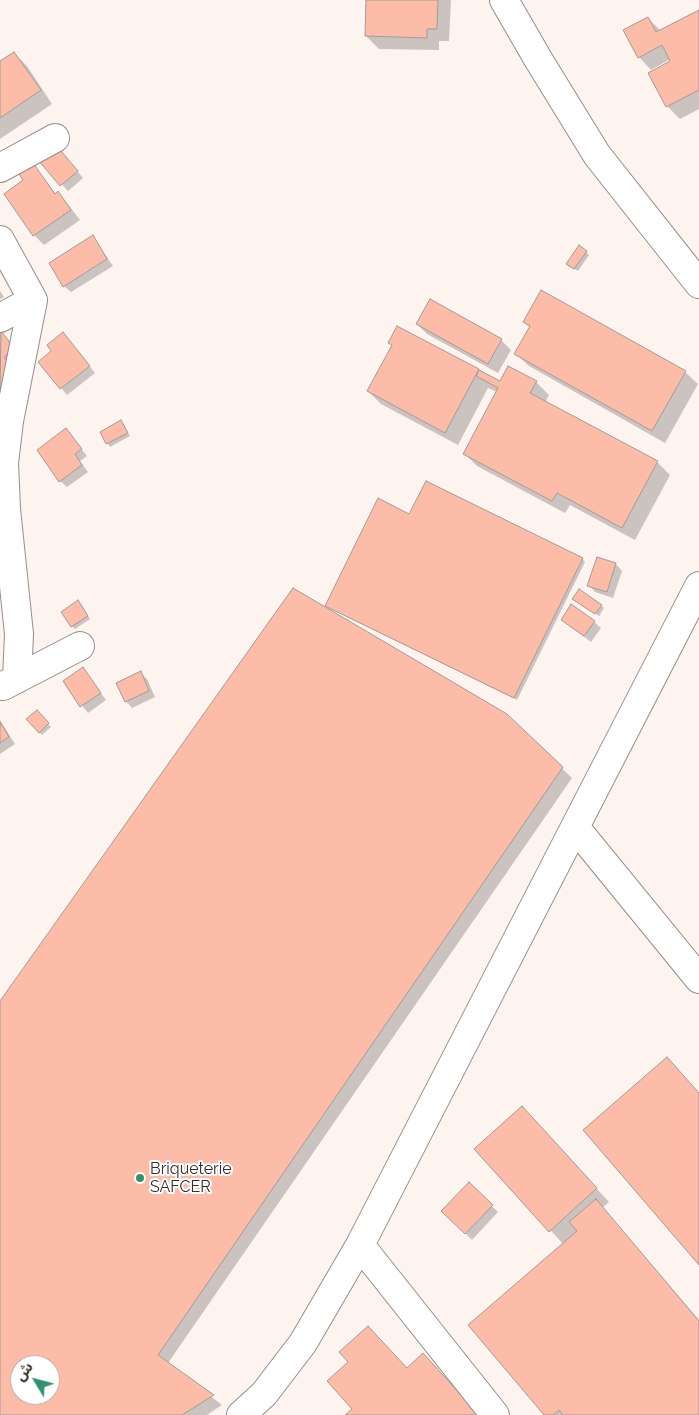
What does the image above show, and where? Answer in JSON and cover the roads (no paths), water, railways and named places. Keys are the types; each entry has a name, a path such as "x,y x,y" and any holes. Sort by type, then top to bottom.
{"street":[{"path":"504,0 597,155 699,284"},
{"path":"0,168 55,138"},
{"path":"0,240 33,300 9,421 4,463 6,509 19,634 8,683"},
{"path":"0,318 33,300"},
{"path":"241,1415 264,1394 303,1343 360,1245 699,586"},
{"path":"8,683 80,646"},
{"path":"575,827 699,979"},
{"path":"360,1245 496,1415"}],"place":[{"name":"Briqueterie SAFCER","path":"140,1178"}]}
